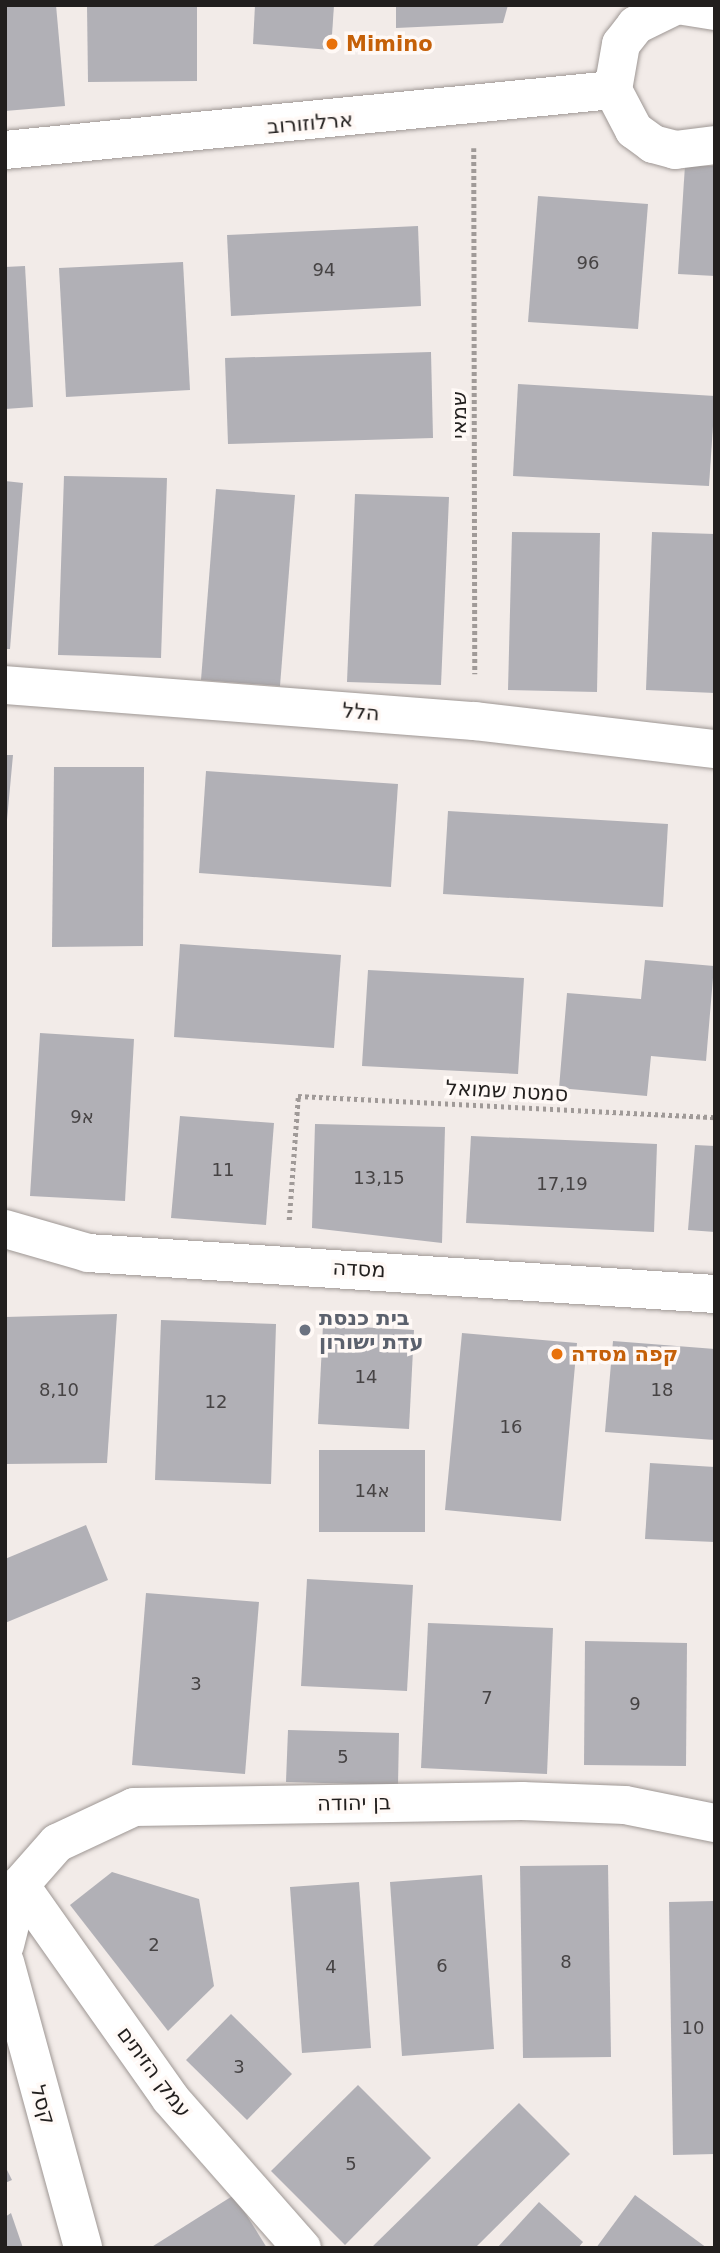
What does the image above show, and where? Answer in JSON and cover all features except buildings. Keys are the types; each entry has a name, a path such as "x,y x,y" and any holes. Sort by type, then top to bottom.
{"street":[{"path":"715,10 677,5 626,15 613,90 634,130 653,144 675,150 715,145"},
{"name":"ארלוזורוב","path":"5,150 473,108 613,90"},
{"name":"הלל","path":"5,685 475,721 715,749"},
{"name":"מסדה","path":"5,1229 88,1253 715,1294"},
{"name":"בן יהודה","path":"20,1885 57,1843 134,1807 522,1801 625,1805 715,1823"},
{"path":"5,1945 20,1885"},
{"name":"עמק הזיתים","path":"20,1885 170,2098 302,2248"},
{"name":"קסל","path":"5,1962 83,2248"}],"path":[{"name":"שמאי","path":"473,108 475,721"},
{"name":"סמטת שמואל","path":"285,1264 299,1096 715,1117"}],"place":[{"name":"Mimino","path":"332,44"},
{"name":"בית כנסת עדת ישורון","path":"305,1330"},
{"name":"קפה מסדה","path":"557,1354"}]}
